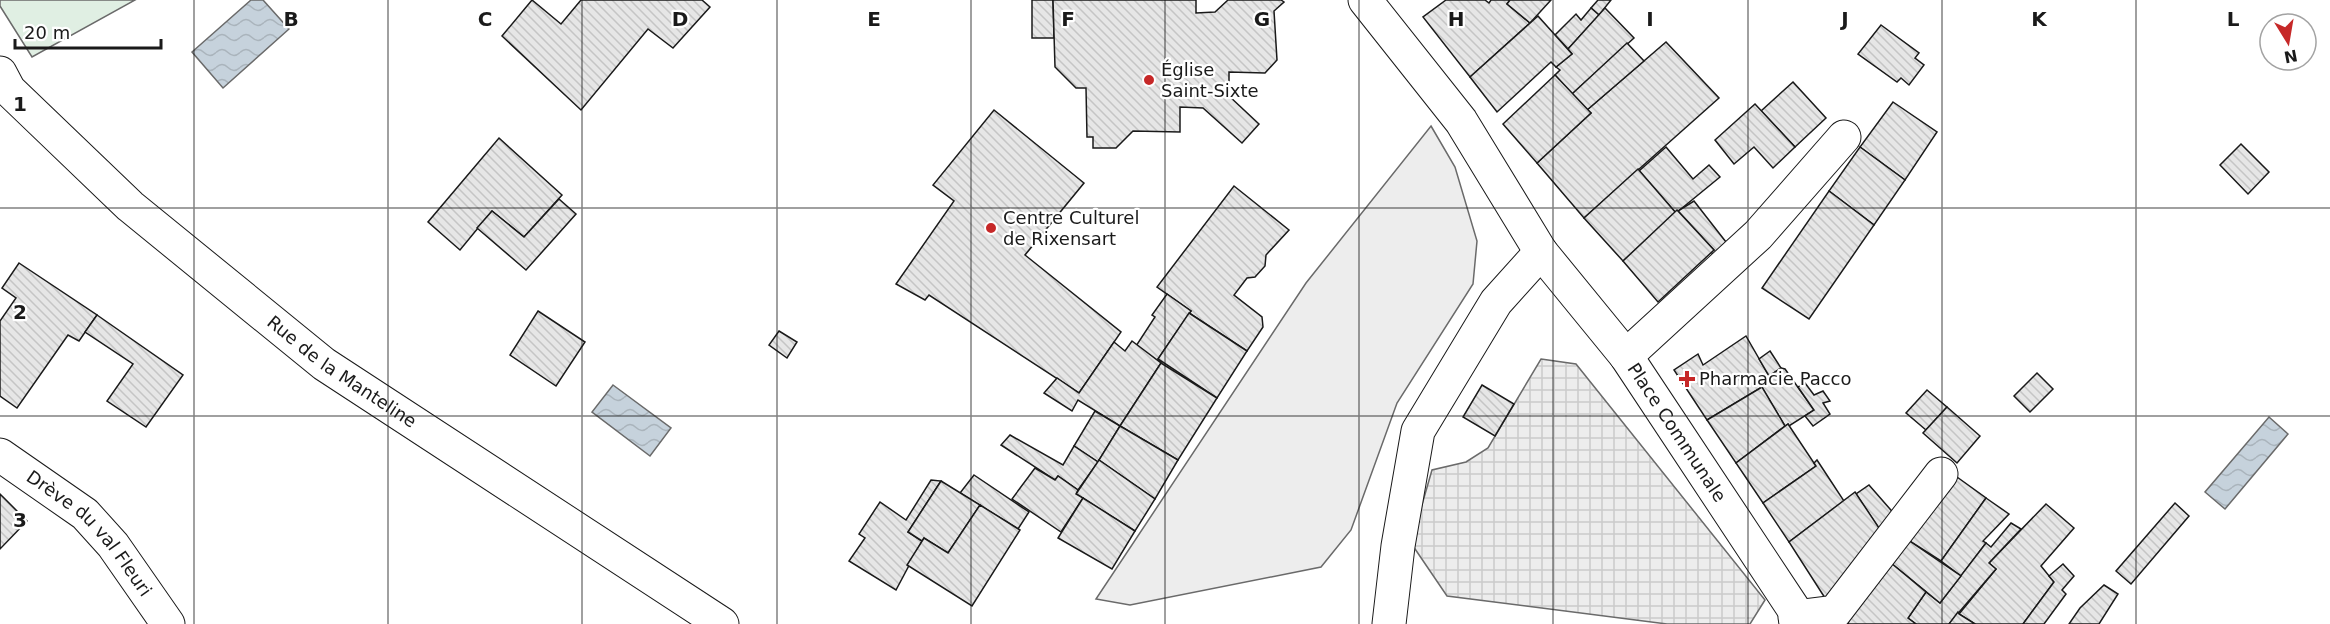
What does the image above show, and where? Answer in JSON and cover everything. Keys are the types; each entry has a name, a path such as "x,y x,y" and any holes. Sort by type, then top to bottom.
{"street":[{"name":"Place Communale","path":"1365,0 1461,121 1541,252 1626,356 1795,611 1796,620"},
{"name":"Rue de la Manteline","path":"0,73 9,90 130,206 324,364 722,624"},
{"path":"1626,356 1758,235 1844,137"},
{"path":"1389,624 1398,546 1418,431 1496,302 1541,252"},
{"name":"Drève du val Fleuri","path":"0,455 85,514 113,545 168,624"},
{"path":"1796,620 1834,612 1941,474"}],"green space":[{"path":"0,0 135,0 32,57 0,6"}],"shaded area":[{"path":"1431,126 1455,167 1477,241 1473,284 1397,403 1351,530 1321,567 1130,605 1096,599 1306,283"},
{"path":"1541,359 1576,364 1765,600 1750,624 1667,624 1447,596 1411,543 1432,470 1466,462 1488,448"}],"water":[{"path":"251,0 263,0 289,29 223,88 192,52"},
{"path":"613,385 671,428 650,456 592,412"},
{"path":"2269,417 2288,434 2225,509 2205,492"}],"building":[{"path":"532,0 561,24 581,0 702,0 710,7 673,48 648,29 581,110 502,36"},
{"path":"1032,0 1053,0 1054,38 1032,38"},
{"name":"Église Saint-Sixte","path":"1053,0 1196,0 1196,13 1215,12 1228,0 1281,0 1284,2 1274,11 1277,60 1265,73 1229,72 1229,96 1259,124 1242,143 1203,108 1180,107 1180,132 1133,131 1116,148 1093,148 1093,137 1087,137 1086,88 1076,88 1055,67"},
{"path":"1446,0 1485,0 1489,3 1491,0 1510,0 1507,4 1530,23 1470,77 1423,17"},
{"path":"1510,0 1551,0 1530,23 1507,4"},
{"path":"1598,0 1611,0 1599,15 1591,8"},
{"path":"1591,8 1599,15 1568,49 1555,35 1576,14 1581,20"},
{"path":"1605,8 1634,38 1572,94 1555,75 1560,70 1556,67 1572,54 1568,49"},
{"path":"1538,16 1572,54 1556,67 1551,62 1497,112 1470,77"},
{"path":"1881,25 1919,53 1915,58 1924,65 1909,85 1901,78 1897,82 1858,54"},
{"path":"1666,42 1719,98 1584,218 1537,163 1591,113 1587,110"},
{"path":"1627,43 1644,61 1587,110 1572,94"},
{"path":"1555,75 1591,113 1537,163 1503,124"},
{"path":"1793,82 1826,118 1795,147 1761,111"},
{"path":"1893,102 1937,132 1905,180 1860,147"},
{"path":"1755,104 1795,147 1773,168 1754,147 1734,164 1715,140"},
{"name":"Centre Culturel de Rixensart","path":"994,110 1084,183 1025,255 1121,332 1079,393 929,295 925,300 896,284 954,201 933,185"},
{"path":"499,138 562,195 524,237 492,211 460,250 428,222"},
{"path":"2241,144 2269,172 2248,194 2220,165"},
{"path":"1666,147 1693,179 1709,165 1720,177 1676,213 1639,171"},
{"path":"1860,147 1905,180 1874,225 1829,191"},
{"path":"1638,169 1676,213 1623,261 1584,218"},
{"path":"1234,186 1289,230 1266,255 1265,266 1255,277 1247,278 1234,295 1262,317 1263,327 1247,351 1189,313 1191,311 1157,287"},
{"path":"1829,191 1874,225 1809,319 1762,288"},
{"path":"559,199 576,214 526,270 477,228 492,211 524,237"},
{"path":"1694,201 1726,242 1714,255 1711,252 1714,250 1678,211"},
{"path":"1677,210 1714,250 1658,302 1623,261"},
{"path":"19,263 97,315 79,341 68,335 17,408 0,396 0,321 16,298 2,288"},
{"path":"1167,294 1191,311 1158,359 1161,363 1136,346 1155,317 1152,315"},
{"path":"538,311 585,342 556,386 510,355"},
{"path":"1189,313 1247,351 1217,398 1158,359"},
{"path":"97,315 183,375 146,427 107,401 133,364 85,332"},
{"path":"779,331 797,342 787,358 769,345"},
{"path":"1746,336 1769,376 1759,383 1762,387 1707,420 1674,370 1698,354 1703,365"},
{"path":"1132,341 1161,363 1120,426 1078,400 1072,411 1044,393 1057,378 1079,393 1114,342 1125,351"},
{"path":"1770,351 1781,368 1769,376 1759,359"},
{"path":"1161,363 1217,398 1178,460 1120,426"},
{"path":"1781,368 1785,369 1814,410 1789,426 1788,424 1785,426 1759,383"},
{"path":"2037,373 2053,389 2030,412 2014,396"},
{"path":"1805,383 1814,395 1823,391 1830,401 1823,403 1830,414 1813,426 1805,416 1814,410 1798,387"},
{"path":"1482,385 1514,404 1495,436 1463,417"},
{"path":"1762,387 1785,426 1736,463 1707,420"},
{"path":"1927,390 1947,407 1926,430 1906,413"},
{"path":"1947,407 1980,436 1957,463 1923,433"},
{"path":"1095,411 1120,426 1098,462 1074,446"},
{"path":"1788,424 1816,466 1763,503 1736,463"},
{"path":"1120,426 1178,460 1155,499 1099,460"},
{"path":"1010,435 1063,465 1074,446 1098,462 1078,490 1058,476 1055,480 1001,445"},
{"path":"1099,460 1155,499 1135,531 1076,494"},
{"path":"1817,460 1844,501 1789,542 1763,503 1816,466 1814,463"},
{"path":"1035,468 1055,480 1058,476 1078,490 1076,494 1083,498 1061,532 1012,499"},
{"path":"974,475 1029,512 1018,529 960,493"},
{"path":"1957,477 1986,498 1941,561 1908,540"},
{"path":"931,480 941,481 908,532 922,541 896,590 849,561 865,538 859,534 880,502 906,520"},
{"path":"941,481 980,505 948,553 924,538 922,541 908,532"},
{"path":"1869,485 1897,517 1880,530 1856,494"},
{"path":"1855,492 1885,537 1825,598 1789,542"},
{"path":"0,494 27,521 0,549"},
{"path":"1083,498 1135,531 1112,569 1058,538"},
{"path":"1986,498 2009,514 1983,541 1986,543 1961,576 1941,561"},
{"path":"2175,503 2189,516 2131,584 2116,571"},
{"path":"2046,504 2074,528 2041,566 2054,582 2023,624 1975,624 1959,614 1996,569 1989,563"},
{"path":"980,505 1020,530 972,606 907,565 924,538 948,553"},
{"path":"2011,523 2021,529 1989,563 1996,569 1949,624 1916,624 1908,618 1926,592 1940,603 1986,543 1991,547"},
{"path":"1908,540 1961,576 1940,603 1891,563"},
{"path":"1891,563 1926,592 1908,618 1916,624 1848,624 1850,616"},
{"path":"2063,564 2074,576 2062,590 2066,594 2044,624 2023,624 2054,582 2049,576"},
{"path":"2104,585 2118,594 2099,624 2069,624 2080,608"},
{"path":"1958,612 1959,614 1975,624 1949,624"}],"place":[{"name":"Église Saint-Sixte","path":"1149,80"},
{"name":"Centre Culturel de Rixensart","path":"991,228"},
{"name":"Pharmacie Pacco","path":"1687,379"}]}
